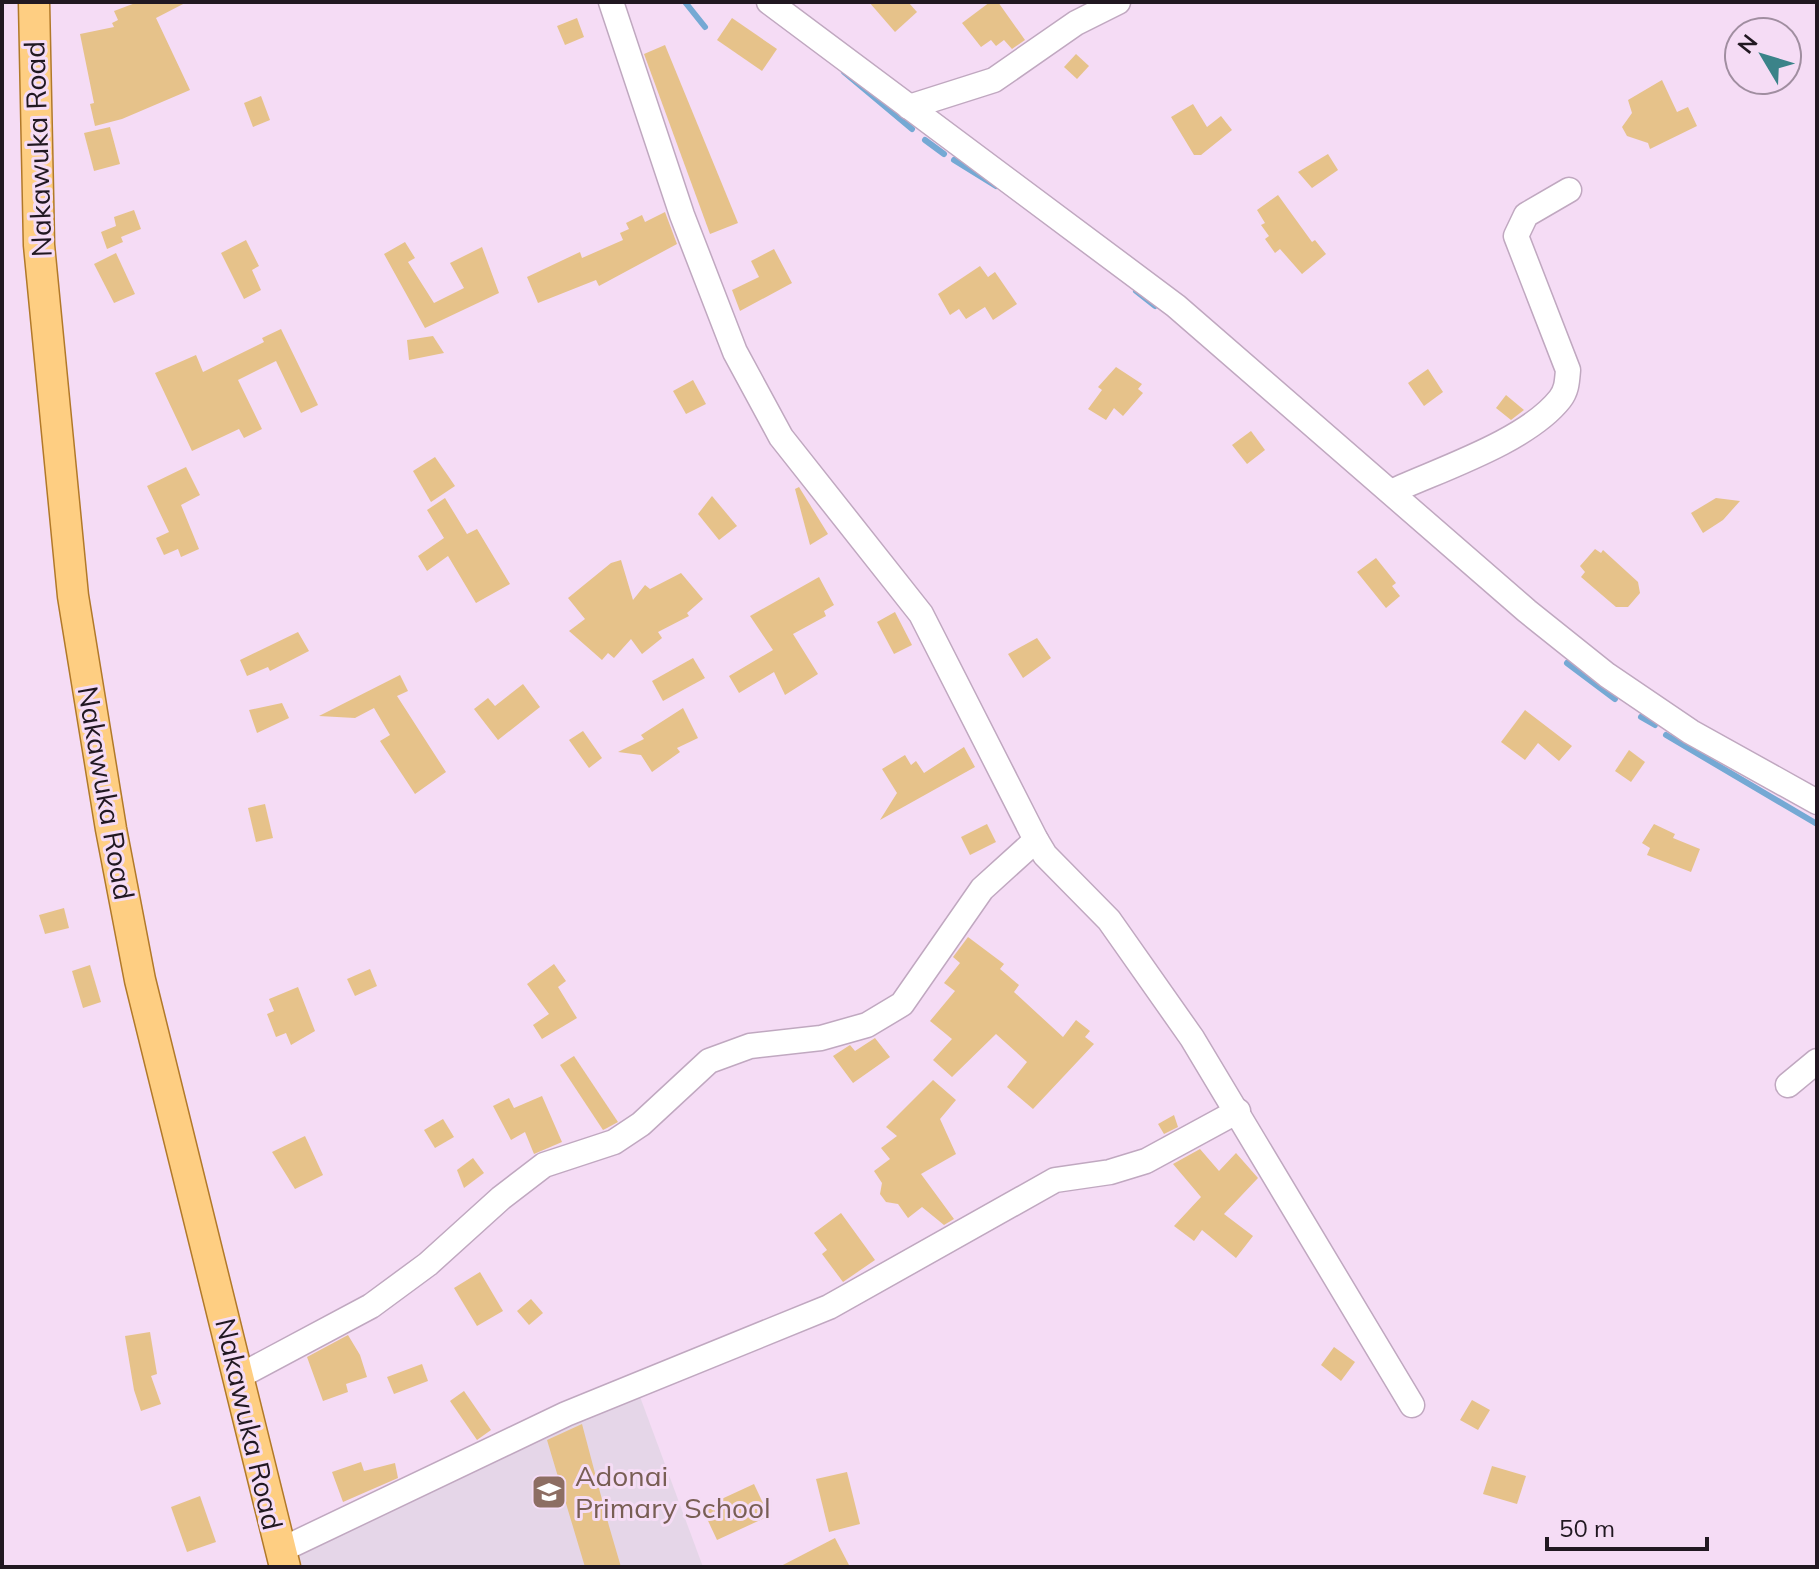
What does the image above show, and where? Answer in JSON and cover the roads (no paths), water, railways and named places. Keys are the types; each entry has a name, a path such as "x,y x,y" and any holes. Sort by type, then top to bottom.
{"main road":[{"name":"Nakawuka Road","path":"34,2 39,245 73,596 111,829 140,980 282,1559"}],"street":[{"path":"611,2 682,215 735,352 781,437 921,614 1045,855 1109,920 1238,1111 1412,1405"},
{"path":"769,2 1176,306 1393,491 1527,611 1607,675 1691,732 1817,802"},
{"path":"909,107 994,80 1076,23 1118,2"},
{"path":"1393,491 1506,439 1546,412 1560,398 1567,385 1568,370 1516,236 1526,215 1569,190"},
{"path":"238,1377 371,1306 428,1264 491,1206 544,1165 614,1142 641,1124 709,1061 750,1046 821,1038 867,1025 902,1004 982,889 1036,840"},
{"path":"1788,1085 1817,1061"},
{"path":"282,1559 566,1414 829,1307 1055,1180 1110,1172 1146,1161 1238,1111"}],"waterway":[{"path":"685,2 705,27"},
{"path":"844,72 912,129"},
{"path":"925,140 944,154"},
{"path":"954,160 996,186"},
{"path":"1136,291 1155,306"},
{"path":"1567,663 1615,699"},
{"path":"1641,717 1655,725"},
{"path":"1666,735 1817,824"}],"place":[{"name":"Adonai Primary School","path":"549,1492"}]}
